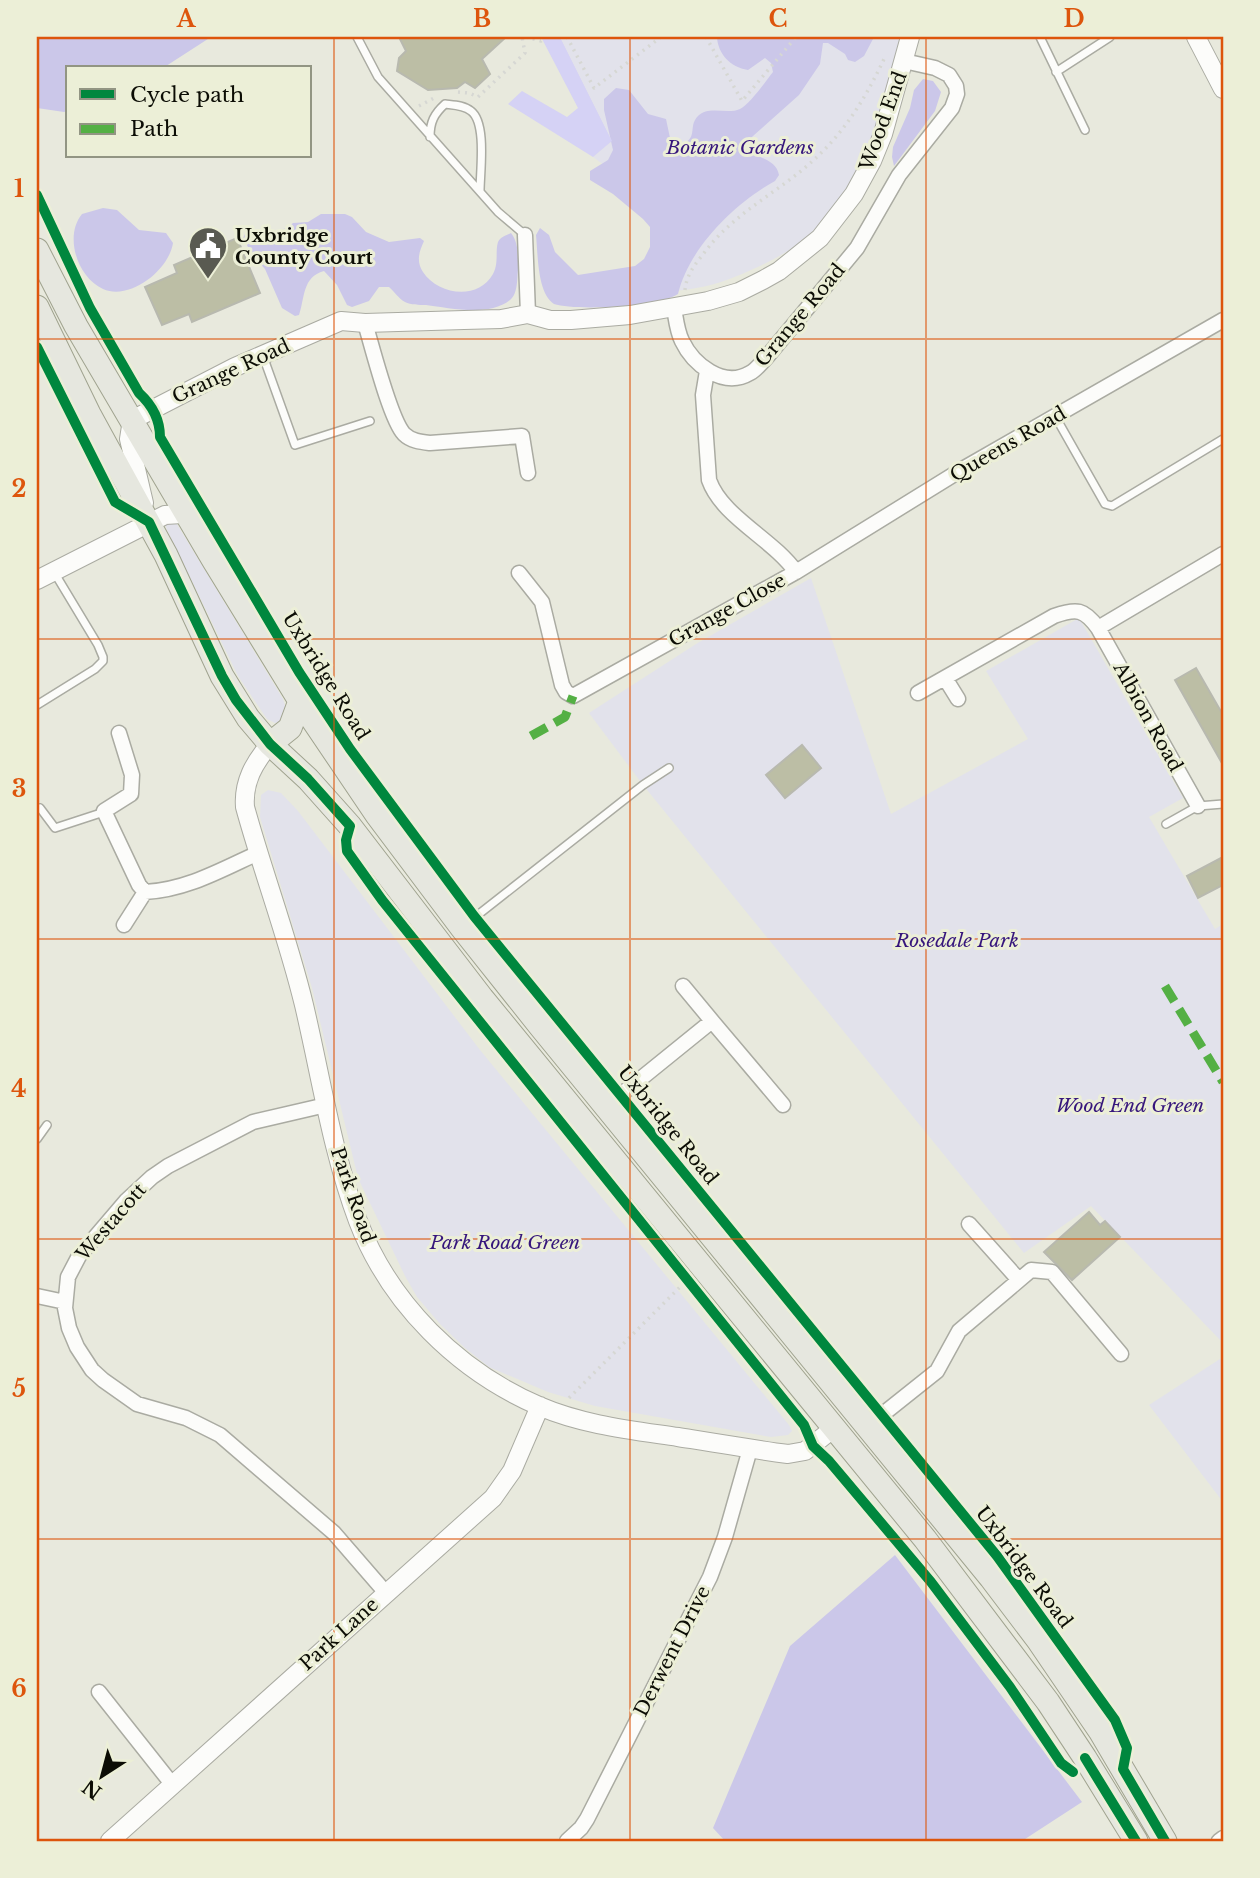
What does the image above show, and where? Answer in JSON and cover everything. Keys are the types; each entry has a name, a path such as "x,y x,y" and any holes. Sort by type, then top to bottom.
{"main road":[{"name":"Uxbridge Road","path":"37,250 76,327 188,516 300,701 377,815 462,928 991,1578 1038,1640 1100,1731 1165,1841"},
{"path":"37,307 89,414 149,522 222,676 248,718 350,826 482,998 933,1549 1048,1703 1136,1841"},
{"name":"Uxbridge Road","path":"270,744 290,728 300,701"}],"street":[{"name":"Wood End","path":"678,307 738,292 763,280 779,271 820,238 854,194 872,161 891,110 910,37"},
{"path":"1196,37 1223,89"},
{"name":"Grange Road","path":"707,371 728,378 741,377 750,373 766,358 857,248 899,175 952,108 957,94 956,86 949,75 934,68 904,61"},
{"path":"525,235 528,314"},
{"name":"Grange Road","path":"132,420 235,367 341,321 365,323 501,319 528,314 550,320 570,320 678,307"},
{"path":"678,307 680,338 693,358 707,371"},
{"name":"Queens Road","path":"796,572 961,470 1223,320"},
{"path":"365,323 393,411 405,436 430,443 522,436 528,473"},
{"name":"Grange Close","path":"519,573 542,602 562,685 566,692 573,696 796,572 782,555 722,502 711,487 703,395 707,371"},
{"path":"132,420 129,439 149,522"},
{"path":"37,580 149,522 173,513 188,516"},
{"path":"1098,628 1223,554"},
{"name":"Albion Road","path":"918,693 1054,616 1071,610 1087,614 1098,628 1198,806"},
{"path":"945,678 958,699"},
{"path":"119,733 132,775 131,794 104,811 139,885 145,892"},
{"name":"Park Road","path":"270,744 256,760 244,792 245,807 304,1003 345,1181 359,1222 374,1254 400,1296 426,1328 461,1360 513,1394 547,1409 622,1429 797,1454 813,1446 834,1428"},
{"path":"145,892 174,889 192,883 258,853"},
{"path":"124,925 145,892"},
{"path":"683,986 783,1105"},
{"path":"607,1106 712,1021"},
{"name":"Westacott","path":"326,1105 253,1122 152,1177 125,1200 79,1256 68,1277 65,1302 69,1328 77,1347 92,1370 103,1380 137,1404 197,1423 220,1435 334,1533 386,1593"},
{"path":"969,1224 1019,1280"},
{"path":"869,1426 937,1371 959,1331 1031,1270 1052,1272 1121,1354"},
{"path":"37,1296 65,1302"},
{"name":"Park Lane","path":"110,1841 493,1498 512,1471 547,1409"},
{"name":"Derwent Drive","path":"567,1841 587,1819 710,1577 725,1537 750,1448"},
{"path":"99,1692 172,1784"},
{"path":"1219,1841 1223,1839"}],"lane":[{"path":"357,37 378,77 410,115 498,212 525,235"},
{"path":"1040,37 1085,130"},
{"path":"1056,72 1110,37"},
{"path":"430,137 430,124 436,112 445,104 472,111 480,122 480,192"},
{"path":"263,355 295,445 370,421"},
{"path":"1055,416 1105,504 1112,506 1223,439"},
{"path":"37,705 103,662 98,645 54,571"},
{"path":"462,928 632,793 669,768"},
{"path":"1166,824 1198,806 1223,804"},
{"path":"40,807 55,828 104,811"},
{"path":"37,1139 47,1125"}],"path":[{"path":"452,93 461,92 478,97 525,53 524,37 541,41 545,37"},
{"path":"567,37 594,88 661,37"},
{"path":"706,37 742,102 796,37"},
{"path":"678,307 685,284 704,253 738,216 805,169 834,140 865,97 889,48"},
{"path":"410,115 425,102 443,94"},
{"path":"680,1269 696,1290"},
{"path":"547,1409 688,1280"}],"green space":[{"path":"37,37 211,37 166,66 66,66 66,112 37,108"},
{"name":"Botanic Gardens","path":"560,37 901,37 879,114 860,165 833,211 815,231 783,254 732,278 706,286 658,294 672,253 639,191 593,157 612,141"},
{"path":"717,37 873,39 864,56 855,62 848,60 845,54 828,43 823,43 820,64 799,95 744,144 747,149 773,164 779,175 775,181 730,214 703,244 692,260 678,294 636,305 580,307 554,304 544,291 539,272 536,235 540,228 549,235 555,252 578,275 635,266 644,259 650,247 650,227 643,219 613,194 590,180 590,171 608,160 613,150 604,99 616,88 629,90 648,114 666,119 670,138 679,145 691,136 698,116 707,111 735,111 744,107 773,72 771,63 765,58 748,70 731,63 723,54"},
{"path":"923,79 933,81 941,92 935,111 894,166 893,147 910,108 914,90"},
{"path":"103,208 117,210 139,230 166,233 173,243 170,253 156,273 147,281 125,291 114,292 94,283 80,266 76,255 74,233 82,214"},
{"path":"321,214 345,214 352,217 366,232 389,242 420,238 424,241 419,256 423,272 438,286 458,292 478,288 486,283 495,270 498,242 511,233 518,256 514,294 501,305 469,310 410,304 389,287 379,287 369,301 352,307 347,305 337,285 324,271 308,283 299,315 295,316 282,308 265,269 253,256 243,238 246,232 273,232 293,223 308,222"},
{"path":"175,521 283,699 287,712 280,722 267,719 238,676 167,530 165,523"},
{"name":"Rosedale Park","path":"811,578 891,814 1028,739 986,671 1079,618 1183,798 1149,817 1215,929 1223,924 1223,1343 1091,1206 1024,1253 643,785 589,713 696,644"},
{"name":"Park Road Green","path":"268,790 281,793 298,811 480,1050 789,1425 792,1431 788,1435 771,1437 595,1406 548,1392 489,1367 440,1324 417,1297 358,1178 312,988 260,817 261,795"},
{"path":"1223,1357 1223,1502 1149,1405"},
{"path":"895,1555 1082,1802 1022,1841 725,1841 713,1828 790,1646"}],"water":[{"path":"541,37 560,37 612,141 593,157 508,104 522,91 567,117 578,108"}],"building":[{"path":"399,37 506,37 482,59 490,74 475,88 465,82 457,88 428,90 397,71 399,58 406,51"},
{"name":"Uxbridge County Court","path":"237,238 260,293 192,322 189,314 162,325 145,287 177,273 174,265"},
{"path":"1196,668 1223,715 1223,765 1175,680"},
{"path":"802,745 821,768 785,798 766,775"},
{"path":"1223,857 1223,885 1198,898 1187,876"},
{"path":"1089,1212 1100,1225 1105,1221 1120,1237 1072,1280 1044,1252"}],"marked path":[{"path":"531,736 565,717 573,696"},
{"path":"1165,986 1223,1082"}],"cycle path":[{"path":"37,195 90,308 139,393 154,413 159,424 160,437 299,672 350,749 474,916 997,1556 1115,1720 1127,1748 1123,1769 1165,1841"},
{"path":"37,347 115,502 149,522 236,700 270,744 308,779 350,826 346,840 347,851 382,900 804,1425 813,1446 829,1461 931,1582 1010,1687 1061,1763 1073,1772"},
{"path":"1085,1758 1136,1841"}],"place":[{"name":"Uxbridge County Court","path":"208,280"}],"park label":[{"name":"Wood End Green","path":"1130,1105"}]}
